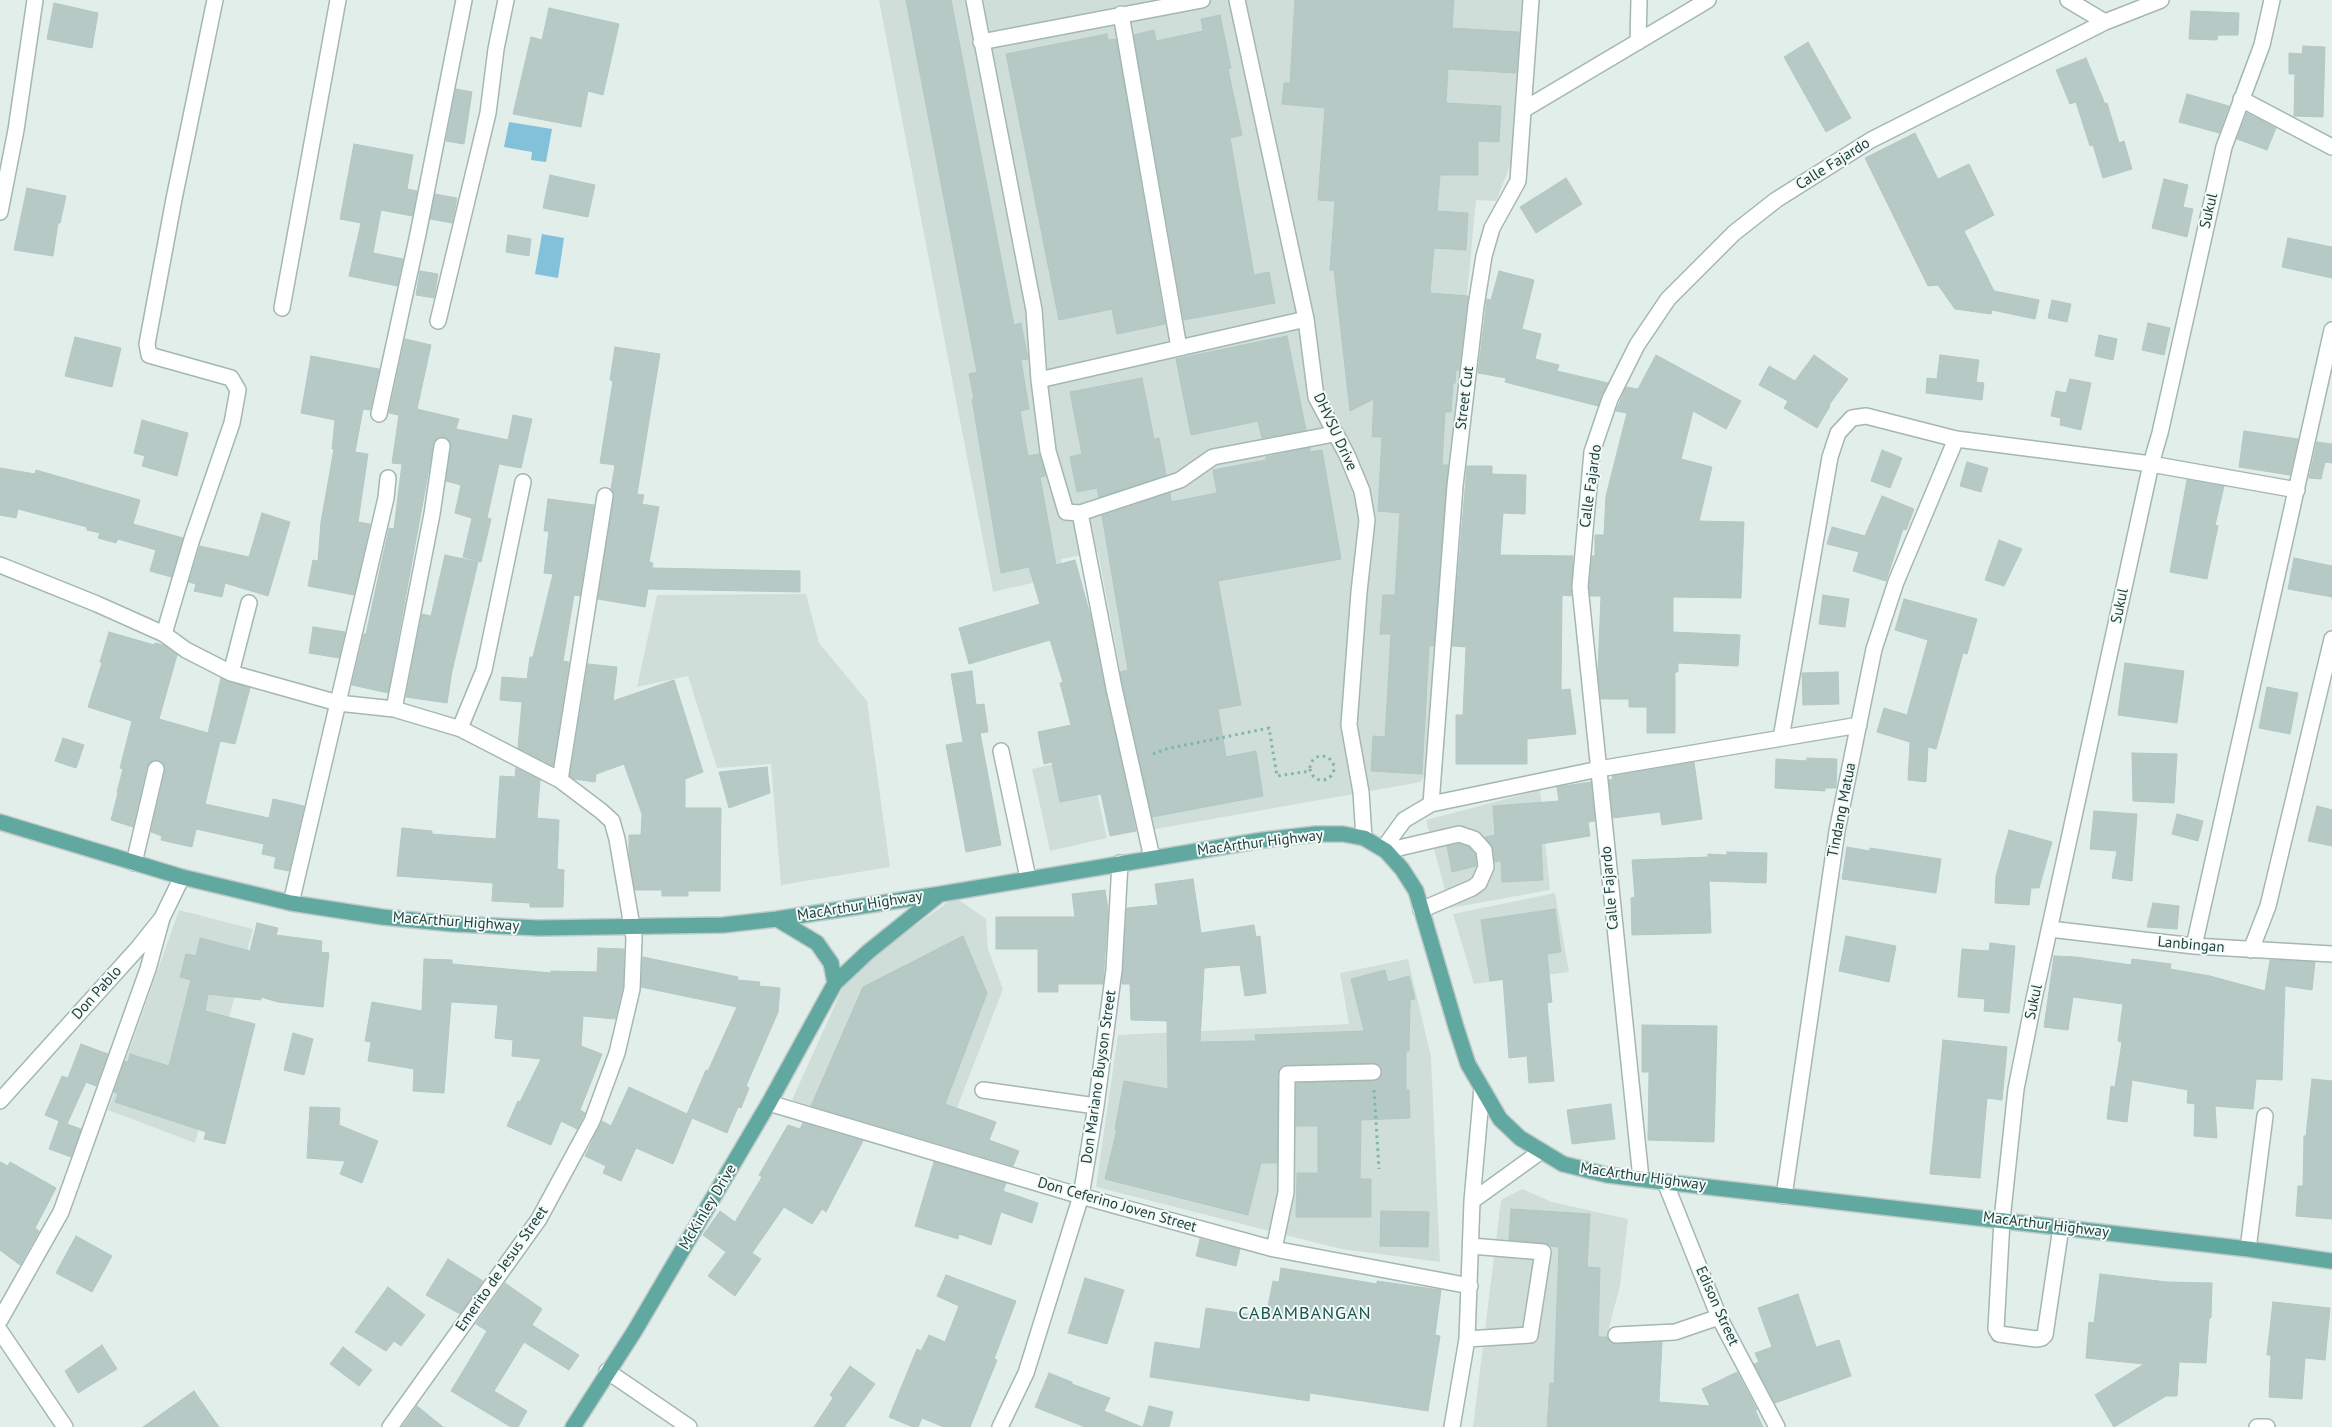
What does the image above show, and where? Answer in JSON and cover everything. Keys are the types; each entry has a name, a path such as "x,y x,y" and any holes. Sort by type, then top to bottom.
{"main road":[{"name":"MacArthur Highway","path":"0,822 182,877 291,903 382,917 454,924 539,928 723,924 777,918 942,894 1028,878 1263,840 1316,834 1344,834 1364,838 1384,850 1402,869 1416,891 1468,1064 1500,1119 1520,1138 1540,1152 1563,1164 1582,1170 1641,1179 2248,1249 2332,1261"},
{"name":"McKinley Drive","path":"573,1427 607,1371 634,1332 769,1103 835,983 868,952 942,894"},
{"path":"777,918 818,943 830,963 835,983"}],"street":[{"path":"0,212 16,130 35,0"},
{"path":"164,634 192,539 232,423 238,390 231,378 149,355 147,344 172,208 215,0"},
{"path":"282,308 338,0"},
{"path":"379,414 418,234 464,0"},
{"path":"438,321 488,113 496,49 506,0"},
{"path":"974,0 1034,310 1039,380 1048,451 1066,512 1080,513 1180,480 1213,457 1334,434"},
{"path":"981,42 1202,0"},
{"name":"DHVSU Drive","path":"1237,0 1306,319 1316,396 1334,434 1347,455 1362,491 1367,520 1350,725 1361,792 1364,838"},
{"name":"Street Cut","path":"1431,804 1455,486 1476,306 1484,256 1492,228 1518,181 1531,0"},
{"path":"1638,42 1639,0"},
{"path":"1523,110 1708,0"},
{"path":"2068,0 2105,22"},
{"name":"Calle Fajardo","path":"1641,1179 1580,588 1592,452 1610,399 1637,344 1668,299 1734,233 1776,200 1871,140 2105,22 2161,0"},
{"name":"Sukul","path":"2061,1227 2045,1335 2036,1338 1996,1332 2002,1220 2016,1089 2151,464 2160,432 2224,147 2262,45 2272,0"},
{"path":"1121,14 1179,348"},
{"path":"2241,99 2332,147"},
{"path":"1039,380 1306,319"},
{"path":"2194,946 2332,330"},
{"path":"1781,738 1830,457 1838,433 1852,418 1866,416 1956,439 2151,464 2297,490"},
{"name":"Tindang Matua","path":"1784,1196 1836,841 1874,649 1896,582 1956,439"},
{"path":"394,709 432,514 442,446"},
{"path":"291,903 386,498 388,478"},
{"path":"460,728 484,670 523,482"},
{"path":"560,780 605,496"},
{"path":"1080,513 1114,688 1152,858"},
{"name":"Emerito de Jesus Street","path":"0,566 98,604 164,634 186,650 232,673 338,703 394,709 460,728 560,780 601,810 612,821 633,926 632,989 617,1053 592,1121 540,1219 390,1427"},
{"path":"232,673 249,603"},
{"path":"2251,950 2268,906 2332,639"},
{"path":"1384,850 1404,820 1431,804 1599,769 1859,725"},
{"path":"1001,751 1028,878"},
{"path":"134,863 156,769"},
{"path":"1384,850 1459,834 1474,839 1484,850 1486,867 1478,883 1472,888 1421,910"},
{"name":"Don Mariano Buyson Street","path":"1000,1427 1026,1373 1081,1196 1096,1106 1114,970 1120,863"},
{"name":"Don Pablo","path":"0,1101 138,948 162,918 182,877"},
{"path":"0,1320 61,1212 148,969 162,918"},
{"name":"Lanbingan","path":"2050,929 2194,946 2332,954"},
{"path":"1274,1249 1286,1192 1287,1074 1373,1072"},
{"path":"1452,1427 1467,1339 1472,1201 1482,1088"},
{"path":"983,1090 1096,1106"},
{"name":"Don Ceferino Joven Street","path":"769,1103 1081,1196 1274,1249 1470,1286"},
{"path":"2248,1249 2265,1116"},
{"path":"1472,1201 1540,1152"},
{"name":"Edison Street","path":"1665,1182 1719,1317 1777,1427"},
{"path":"1467,1339 1530,1335 1543,1252 1471,1246"},
{"path":"1616,1335 1675,1332 1719,1317"},
{"path":"0,1330 65,1427"},
{"path":"607,1371 689,1427"},
{"path":"2257,1427 2267,1427"}],"path":[{"path":"1153,754 1166,749 1270,728 1278,776 1310,771"},
{"path":"1322,756 1329,758 1333,762 1333,775 1328,779 1317,779 1310,771 1311,764 1315,758 1322,756"},
{"path":"1373,1072 1379,1169"}],"shaded area":[{"path":"879,0 1524,0 1512,161 1496,201 1476,200 1439,593 1429,768 1421,782 1150,830 1098,552 1061,559 1062,576 993,592"},
{"path":"806,594 819,643 867,701 890,867 781,885 771,764 717,768 688,676 637,687 657,595"},
{"path":"1089,756 1107,838 1050,851 1032,769"},
{"path":"1540,790 1550,890 1450,908 1426,820"},
{"path":"1555,893 1569,972 1474,984 1453,914"},
{"path":"955,897 986,919 988,949 1003,989 939,1154 792,1100 849,974"},
{"path":"179,910 253,929 195,1143 108,1110"},
{"path":"1408,959 1431,1057 1440,1262 1341,1249 1096,1187 1118,1035 1349,1024 1340,973"},
{"path":"1522,1189 1552,1202 1628,1219 1620,1286 1607,1335 1602,1427 1473,1427 1501,1200"}],"water":[{"path":"509,122 552,129 546,162 531,160 532,152 504,147"},
{"path":"542,234 564,238 558,278 535,274"}],"building":[{"path":"906,0 951,0 1014,325 1021,323 1028,359 1021,360 1029,409 1020,411 1028,456 1039,454 1045,473 1045,476 1040,477 1056,565 1075,560 1091,618 1136,831 1110,836 1101,794 1060,802 1052,762 1044,764 1038,732 1071,725 1060,683 1063,682 1050,640 969,664 959,628 1040,604 1029,567 1001,573 969,374 977,372"},
{"path":"1295,0 1454,0 1452,28 1519,32 1516,73 1448,69 1446,103 1501,106 1499,142 1478,141 1478,175 1440,175 1437,211 1468,213 1466,250 1434,248 1430,293 1468,296 1459,370 1456,370 1455,383 1453,383 1451,412 1445,412 1442,465 1448,465 1434,646 1429,646 1422,774 1371,771 1373,736 1385,737 1391,634 1380,634 1383,595 1395,595 1400,513 1378,511 1382,437 1372,437 1374,399 1350,411 1334,270 1330,270 1335,201 1318,200 1325,108 1282,104 1284,83 1290,83"},
{"path":"54,3 98,13 92,48 47,39"},
{"path":"549,8 619,24 603,95 588,91 581,127 513,114 531,37 542,40"},
{"path":"2191,11 2239,13 2238,35 2218,35 2217,40 2189,39"},
{"path":"1220,15 1231,68 1228,69 1242,135 1230,138 1254,275 1269,272 1275,303 1184,320 1134,35 1154,30 1156,41 1203,31 1201,19"},
{"path":"1107,34 1108,40 1116,39 1165,324 1117,334 1112,309 1059,320 1006,54"},
{"path":"1808,42 1851,118 1826,132 1784,57"},
{"path":"2303,46 2325,47 2323,117 2294,116 2295,74 2289,74 2289,53 2302,54"},
{"path":"2086,58 2105,104 2107,103 2119,143 2124,141 2132,169 2103,178 2093,145 2090,146 2076,102 2070,104 2056,70"},
{"path":"456,89 472,92 464,144 446,141"},
{"path":"2187,94 2229,106 2219,133 2179,122"},
{"path":"2247,113 2276,128 2267,150 2237,139"},
{"path":"1915,133 1938,179 1969,164 1994,215 1964,231 1994,291 2039,300 2035,319 1992,310 1991,314 1955,309 1938,285 1928,286 1865,158"},
{"path":"354,144 413,155 407,189 417,191 412,216 381,210 373,253 403,259 397,286 349,276 361,223 340,219"},
{"path":"550,175 595,185 588,217 543,208"},
{"path":"1566,178 1582,204 1536,233 1520,207"},
{"path":"2164,179 2188,185 2183,207 2193,209 2187,237 2152,228"},
{"path":"27,188 66,196 60,223 58,223 53,256 14,250"},
{"path":"435,194 457,198 452,223 430,219"},
{"path":"508,235 531,239 529,256 506,252"},
{"path":"2288,238 2332,247 2332,278 2282,267"},
{"path":"420,271 438,274 434,298 416,295"},
{"path":"1499,271 1534,280 1522,329 1541,334 1535,359 1559,365 1557,371 1608,383 1598,406 1505,382 1506,378 1478,373 1487,299 1491,300"},
{"path":"2052,300 2071,304 2067,322 2048,318"},
{"path":"2148,323 2170,328 2164,355 2142,350"},
{"path":"2099,335 2117,339 2113,360 2095,356"},
{"path":"1287,336 1306,430 1262,438 1258,421 1191,435 1176,359"},
{"path":"75,337 121,348 112,387 65,376"},
{"path":"405,339 431,345 417,409 459,419 456,429 508,440 513,415 532,419 521,468 499,464 487,518 491,519 481,562 463,557 472,518 455,513 461,485 446,481 450,442 443,437 434,441 388,693 352,685 364,634 366,634 389,528 394,529 402,464 392,463 399,415 389,413"},
{"path":"615,347 660,354 637,494 644,495 642,504 659,507 649,562 653,563 652,568 800,571 800,592 648,589 645,607 598,599 614,497 611,489 615,465 600,463 613,381 610,380"},
{"path":"1656,355 1741,401 1726,429 1693,411 1681,459 1712,467 1699,521 1744,522 1741,598 1673,597 1673,632 1740,635 1738,666 1678,663 1678,672 1675,672 1675,733 1647,733 1647,707 1629,707 1629,699 1601,699 1598,672 1601,596 1590,596 1589,587 1592,556 1595,556 1595,535 1604,535 1606,496 1627,413 1616,411 1626,387 1638,389"},
{"path":"1814,355 1848,379 1829,405 1817,428 1784,408 1788,401 1759,385 1769,366 1795,381"},
{"path":"1940,355 1979,360 1976,382 1984,383 1982,400 1926,393 1927,378 1937,379"},
{"path":"311,356 379,369 370,410 363,409 355,452 368,454 358,522 370,524 354,595 308,586 313,560 318,561 321,522 334,449 332,449 335,420 301,413"},
{"path":"1142,378 1154,439 1159,438 1166,475 1099,497 1097,488 1077,492 1070,457 1082,454 1070,392"},
{"path":"2070,379 2091,383 2081,430 2060,425 2061,418 2051,416 2056,391 2066,393"},
{"path":"142,420 188,433 177,476 142,466 145,456 134,453"},
{"path":"2244,431 2298,439 2290,475 2239,467"},
{"path":"2317,442 2332,444 2332,463 2325,462 2321,479 2309,478"},
{"path":"1310,448 1310,452 1322,450 1341,559 1218,581 1241,705 1218,709 1226,757 1256,751 1263,796 1152,817 1120,672 1128,670 1102,516 1170,493 1171,502 1217,493 1213,470 1266,460 1266,457"},
{"path":"1882,450 1902,458 1890,488 1871,481"},
{"path":"1967,462 1988,468 1981,492 1960,486"},
{"path":"1467,466 1492,466 1492,474 1526,475 1525,514 1503,513 1500,555 1573,556 1571,596 1562,595 1561,690 1570,689 1576,734 1527,739 1527,764 1456,764 1456,715 1463,715 1466,647 1452,646"},
{"path":"0,468 35,474 36,470 140,500 133,524 183,538 171,577 150,571 156,550 118,539 116,543 98,538 100,533 87,530 87,527 18,509 16,518 0,515"},
{"path":"2187,480 2224,486 2215,525 2218,526 2207,579 2170,572"},
{"path":"1882,496 1914,509 1906,530 1903,529 1886,581 1853,571 1859,552 1827,544 1832,527 1865,536"},
{"path":"548,499 594,505 580,596 574,595 563,661 569,662 553,766 518,748 522,702 500,700 502,677 527,679 530,657 533,657 553,574 544,573 549,531 544,531"},
{"path":"262,513 290,522 268,596 225,583 222,597 194,591 196,584 189,582 200,546 249,557"},
{"path":"1999,540 2022,549 2004,586 1985,580"},
{"path":"445,555 478,562 452,671 447,703 406,697 422,614 431,616"},
{"path":"2294,558 2332,566 2332,597 2288,589"},
{"path":"1823,595 1849,599 1845,627 1819,624"},
{"path":"1904,599 1977,619 1967,654 1963,653 1936,749 1928,747 1926,782 1908,780 1910,742 1877,732 1884,708 1907,715 1928,640 1895,630"},
{"path":"313,627 345,632 339,658 309,653"},
{"path":"109,632 154,645 155,643 164,645 177,655 159,719 208,733 221,678 250,688 235,744 220,741 205,804 269,818 273,799 304,806 289,871 274,868 276,857 262,854 264,844 196,829 192,847 161,840 162,836 151,832 165,771 165,766 159,760 153,760 147,766 133,827 111,820 123,769 120,768 132,721 88,707 102,663 100,662"},
{"path":"2125,663 2184,671 2177,723 2118,715"},
{"path":"588,664 617,667 613,701 674,680 703,772 685,779 685,808 721,808 720,891 688,891 688,896 662,896 662,890 635,890 629,853 629,835 641,835 642,814 624,764 596,774 595,782 574,779 570,776"},
{"path":"972,671 976,705 984,704 988,732 980,733 1001,845 966,852 946,745 963,742 951,674"},
{"path":"1838,672 1839,704 1803,705 1802,673"},
{"path":"2267,687 2298,693 2290,734 2259,728"},
{"path":"63,738 84,745 76,768 55,761"},
{"path":"2132,753 2177,754 2174,803 2133,801"},
{"path":"1807,758 1837,759 1836,788 1825,788 1825,791 1775,788 1776,759 1807,761"},
{"path":"1694,762 1702,819 1662,825 1660,812 1613,818 1609,780 1613,779 1612,776"},
{"path":"767,767 770,793 729,808 719,772"},
{"path":"516,768 540,780 537,818 559,820 557,869 564,870 563,907 530,907 530,903 492,901 493,883 397,876 402,828 432,831 432,834 496,839 500,776 515,777"},
{"path":"1591,782 1595,821 1588,822 1590,836 1541,844 1543,880 1502,882 1501,861 1495,862 1493,848 1485,837 1495,835 1493,806 1559,801 1557,787"},
{"path":"2317,806 2332,810 2332,846 2308,841"},
{"path":"2094,811 2137,814 2132,881 2112,878 2117,851 2090,849"},
{"path":"2177,814 2203,821 2198,841 2172,834"},
{"path":"2009,830 2052,842 2039,888 2031,888 2029,905 1995,903 1996,876"},
{"path":"1459,844 1469,847 1475,854 1476,866 1452,872 1447,846"},
{"path":"1847,847 1870,851 1870,848 1941,859 1936,893 1842,879"},
{"path":"1727,852 1767,853 1766,883 1709,881 1711,933 1632,935 1631,898 1635,897 1632,860 1708,857 1708,854 1727,855"},
{"path":"1193,879 1201,933 1254,925 1256,937 1260,936 1266,993 1245,996 1240,965 1204,968 1200,1042 1256,1041 1255,1035 1364,1031 1351,979 1385,970 1388,982 1409,976 1415,999 1410,1000 1409,1051 1406,1051 1406,1090 1409,1090 1410,1118 1361,1120 1360,1179 1371,1179 1371,1217 1296,1217 1297,1173 1318,1173 1318,1126 1296,1126 1296,1083 1378,1080 1382,1072 1381,1067 1373,1063 1287,1065 1279,1069 1277,1163 1261,1163 1248,1215 1105,1179 1117,1129 1115,1129 1124,1081 1168,1089 1167,1021 1131,1020 1130,984 1122,984 1127,908 1158,905 1155,884"},
{"path":"1105,890 1108,910 1103,984 1058,984 1058,992 1038,992 1038,949 996,949 996,917 1075,917 1072,894"},
{"path":"2153,903 2179,906 2177,929 2147,927"},
{"path":"1555,909 1561,952 1547,954 1552,1002 1547,1003 1554,1081 1529,1083 1527,1056 1509,1058 1503,979 1490,981 1481,920"},
{"path":"257,923 278,928 276,935 322,941 321,952 329,953 323,1007 278,1002 261,997 261,1000 208,994 205,1011 255,1024 225,1144 204,1139 206,1132 115,1102 118,1094 114,1092 125,1061 128,1062 130,1054 169,1066 191,980 180,977 186,954 196,956 200,938 250,951"},
{"path":"963,936 987,993 945,1104 996,1122 989,1140 1019,1151 1013,1166 811,1106 863,987"},
{"path":"1846,936 1896,946 1889,982 1839,971"},
{"path":"1990,943 2015,946 2009,1013 1984,1011 1985,999 1958,997 1962,949 1989,951"},
{"path":"598,948 624,949 623,988 615,1019 583,1016 581,1046 602,1054 580,1110 585,1113 577,1129 561,1121 551,1145 507,1126 518,1101 520,1102 541,1059 512,1056 513,1040 495,1038 498,1005 451,1002 444,1093 413,1091 414,1069 368,1061 371,1042 365,1041 372,1002 422,1011 424,959 452,960 452,964 551,973 551,971 597,972"},
{"path":"2054,956 2076,957 2131,965 2132,959 2171,964 2170,969 2210,976 2265,991 2270,960 2315,962 2312,990 2285,986 2282,1080 2256,1079 2253,1109 2215,1106 2217,1138 2194,1136 2195,1104 2187,1103 2188,1090 2132,1080 2127,1122 2107,1119 2111,1086 2115,1087 2122,1042 2118,1041 2123,1004 2073,997 2068,1030 2044,1027"},
{"path":"643,957 738,977 737,980 760,982 759,986 780,988 778,1012 746,1086 749,1088 741,1108 738,1107 727,1133 692,1118 673,1164 636,1148 621,1181 603,1173 606,1166 585,1156 602,1121 611,1126 629,1087 687,1114 737,1007 641,987"},
{"path":"1642,1025 1717,1026 1714,1142 1648,1140 1649,1072 1642,1072"},
{"path":"293,1033 313,1039 304,1075 284,1070"},
{"path":"1943,1040 2007,1047 2002,1100 1987,1098 1980,1178 1930,1174"},
{"path":"81,1044 108,1054 96,1086 86,1082 67,1124 81,1129 71,1157 49,1149 59,1121 62,1122 45,1115 62,1076 68,1078"},
{"path":"2312,1079 2332,1081 2332,1219 2296,1216 2298,1186 2303,1186 2304,1136 2306,1136"},
{"path":"1611,1104 1615,1139 1572,1144 1567,1110"},
{"path":"310,1107 340,1108 339,1125 378,1141 362,1183 340,1174 345,1161 307,1158"},
{"path":"803,1123 863,1141 826,1212 822,1209 812,1224 784,1207 752,1253 761,1259 735,1296 708,1276 726,1252 703,1235 720,1211 735,1222 762,1177 759,1175 788,1125 800,1129"},
{"path":"0,1162 8,1166 10,1162 56,1188 35,1228 39,1231 20,1265 0,1250"},
{"path":"934,1162 1006,1183 1003,1191 1038,1203 1032,1223 1001,1212 991,1245 959,1234 958,1239 915,1226"},
{"path":"1511,1209 1590,1214 1587,1267 1600,1268 1598,1337 1607,1337 1611,1343 1616,1344 1662,1342 1659,1402 1710,1406 1702,1389 1737,1372 1757,1410 1755,1410 1763,1427 1547,1427 1550,1383 1554,1384 1559,1247 1544,1243 1509,1240"},
{"path":"1381,1211 1429,1212 1428,1247 1380,1246"},
{"path":"76,1236 112,1256 92,1292 56,1273"},
{"path":"1200,1239 1240,1249 1236,1266 1196,1256"},
{"path":"448,1259 483,1281 460,1314 426,1295"},
{"path":"1281,1268 1377,1284 1377,1281 1441,1290 1435,1335 1440,1336 1428,1411 1310,1393 1309,1401 1150,1377 1155,1342 1200,1349 1206,1308 1266,1317 1273,1281 1279,1282"},
{"path":"2100,1274 2167,1282 2212,1283 2211,1318 2209,1318 2206,1363 2179,1362 2177,1396 2166,1396 2114,1427 2095,1395 2144,1364 2086,1358 2089,1322 2094,1323"},
{"path":"946,1275 1016,1301 994,1359 997,1360 970,1427 944,1427 922,1418 918,1427 913,1427 889,1417 917,1349 921,1351 929,1335 945,1342 959,1306 937,1296"},
{"path":"1085,1278 1124,1290 1107,1344 1068,1333"},
{"path":"505,1283 542,1309 532,1325 579,1355 569,1370 524,1342 494,1391 527,1411 518,1427 511,1427 451,1391 487,1331 476,1324"},
{"path":"388,1287 425,1315 401,1346 394,1341 386,1351 355,1332"},
{"path":"1798,1294 1816,1347 1839,1340 1851,1376 1775,1403 1754,1364 1759,1362 1755,1353 1772,1347 1758,1308"},
{"path":"2273,1302 2330,1308 2325,1360 2305,1358 2302,1399 2269,1397 2271,1355 2267,1355"},
{"path":"102,1345 117,1369 78,1393 65,1371"},
{"path":"343,1347 372,1370 359,1386 330,1364"},
{"path":"850,1366 875,1384 844,1427 814,1427 833,1398 830,1395"},
{"path":"1049,1373 1110,1398 1104,1411 1142,1427 1085,1427 1035,1407"},
{"path":"194,1391 219,1427 143,1427"},
{"path":"417,1406 443,1427 402,1427"},
{"path":"1149,1406 1173,1412 1169,1427 1143,1427"}],"district":[{"name":"CABAMBANGAN","path":"1305,1314"}]}
